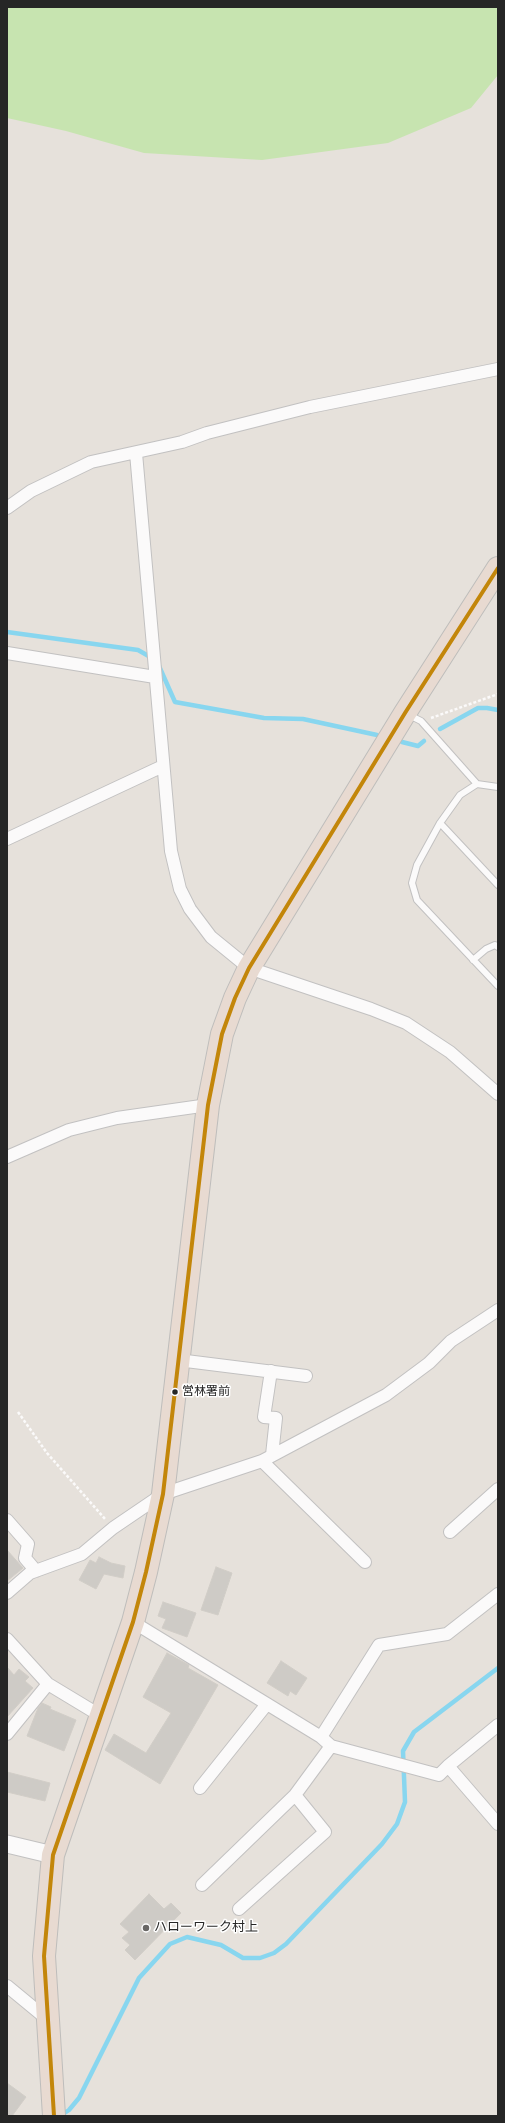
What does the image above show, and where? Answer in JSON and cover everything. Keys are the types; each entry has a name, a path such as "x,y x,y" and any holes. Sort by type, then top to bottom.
{"highway":[{"path":"54,2111 44,1956 53,1855 134,1622 163,1494 208,1105 222,1034 235,998 249,968 413,717 498,568"}],"street":[{"path":"7,508 31,491 91,462 136,453 310,407 498,369"},
{"path":"136,453 171,851 180,889 190,909 211,938 249,968 371,1008 406,1023 450,1052 498,1094"},
{"path":"7,653 155,677"},
{"path":"7,839 163,766"},
{"path":"7,1157 69,1130 117,1118 208,1105"},
{"path":"7,1593 30,1573 82,1554 114,1528 163,1494 267,1458 386,1395 429,1363 451,1341 498,1310"},
{"path":"178,1360 306,1376"},
{"path":"267,1458 276,1418 264,1417 271,1372"},
{"path":"267,1458 365,1562"},
{"path":"450,1532 496,1494"},
{"path":"7,1520 28,1544 25,1558 36,1570"},
{"path":"321,1737 379,1645 447,1634 498,1594"},
{"path":"134,1622 321,1737 330,1746 439,1775 498,1725"},
{"path":"7,1639 48,1684 101,1716"},
{"path":"7,1734 48,1684"},
{"path":"200,1788 267,1704"},
{"path":"202,1885 295,1795 330,1746"},
{"path":"448,1766 498,1825"},
{"path":"239,1909 325,1832 295,1795"},
{"path":"7,1844 53,1855"},
{"path":"7,1986 47,2019"}],"lane":[{"path":"413,717 476,784"},
{"path":"498,786 476,784 460,795 440,823 417,865 412,883 417,900 498,986"},
{"path":"440,823 498,885"},
{"path":"473,960 486,949 495,945 498,946"}],"path":[{"path":"413,717 498,694"},
{"path":"18,1412 47,1453 114,1528"}],"green space":[{"path":"7,7 498,7 498,75 471,108 388,143 262,160 144,153 66,131 7,118"}],"building":[{"path":"7,1550 23,1568 7,1581"},
{"path":"99,1557 111,1563 125,1566 123,1578 104,1574 96,1589 79,1580 90,1560 96,1563"},
{"path":"216,1567 232,1573 218,1615 201,1610"},
{"path":"163,1602 196,1613 187,1637 162,1628 166,1619 158,1616"},
{"path":"167,1653 189,1665 188,1668 218,1685 160,1784 105,1750 114,1734 146,1753 171,1713 143,1697"},
{"path":"281,1661 307,1678 296,1695 290,1691 288,1696 267,1683"},
{"path":"7,1667 14,1675 19,1669 29,1677 25,1681 33,1688 7,1717"},
{"path":"42,1703 51,1707 50,1709 76,1720 64,1751 27,1736 38,1708"},
{"path":"7,1772 50,1783 45,1801 7,1792"},
{"name":"ハローワーク村上","path":"149,1894 164,1909 171,1903 181,1913 135,1960 125,1950 130,1945 122,1938 129,1932 120,1924"},
{"path":"7,2083 26,2097 12,2116 7,2116"}],"waterway":[{"path":"7,632 138,650 152,658"},
{"path":"159,666 175,702 264,718 303,719 377,735"},
{"path":"440,729 478,708 498,710"},
{"path":"402,742 418,746 424,741"},
{"path":"60,2116 69,2110 79,2098 139,1978 170,1944 187,1937 221,1945 243,1958 260,1958 274,1953 286,1944 382,1844 397,1824 405,1802 403,1751 414,1732 498,1668"}],"transit line":[{"path":"54,2116 44,1956 53,1855 133,1622 146,1572 163,1494 208,1105 222,1034 235,998 249,968 405,713 498,568"}],"place":[{"name":"営林署前","path":"175,1392"},
{"name":"ハローワーク村上","path":"146,1928"}]}
